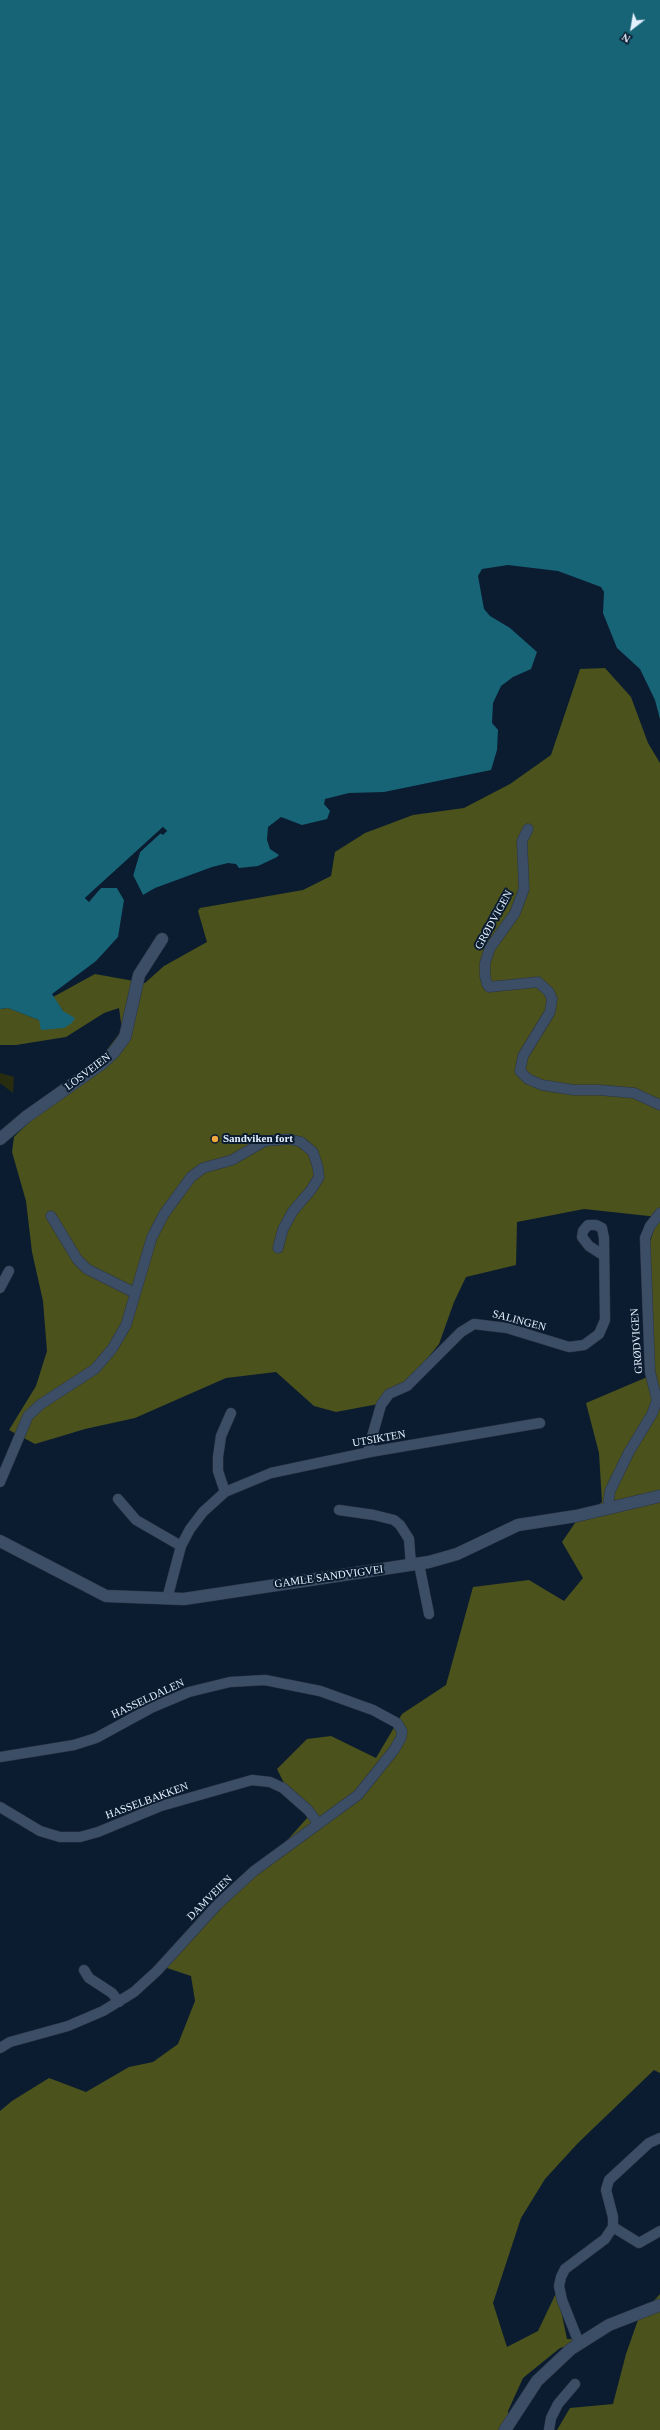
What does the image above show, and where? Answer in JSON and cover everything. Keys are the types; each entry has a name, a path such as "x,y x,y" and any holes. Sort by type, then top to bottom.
{"street":[{"name":"GRØDVIGEN","path":"528,829 522,841 525,878 521,901 505,929 490,948 485,963 486,984 489,986 538,982 549,992 552,999 550,1012 523,1056 520,1071 528,1079 542,1085 574,1090 599,1090 634,1093 660,1105"},
{"name":"LOSVEIEN","path":"0,1140 26,1117 101,1064 114,1052 125,1037 139,975 162,939"},
{"path":"0,1482 28,1416 41,1404 95,1368 112,1349 126,1325 152,1237 164,1214 191,1177 203,1168 232,1160 264,1141 289,1139 301,1142 313,1152 319,1177 311,1190 293,1211 283,1229 278,1248"},
{"name":"GRØDVIGEN","path":"608,1507 610,1491 634,1441 652,1414 657,1400 650,1372 644,1238 660,1212"},
{"path":"52,1216 77,1259 87,1269 135,1293"},
{"name":"SALINGEN","path":"370,1452 369,1447 381,1405 389,1394 406,1386 461,1332 474,1324 490,1324 507,1328 569,1347 584,1345 599,1334 604,1320 603,1255"},
{"path":"0,1288 9,1272"},
{"path":"225,1492 218,1471 218,1457 221,1436 231,1413"},
{"name":"UTSIKTEN","path":"168,1599 181,1546 202,1512 225,1492 271,1473 370,1452 540,1423"},
{"name":"GAMLE SANDVIGVEI","path":"0,1542 106,1596 184,1599 415,1565 457,1554 518,1525 576,1516 608,1507 660,1496"},
{"path":"118,1499 136,1520 181,1546"},
{"path":"338,1510 374,1515 394,1520 400,1524 409,1538 429,1614"},
{"name":"HASSELDALEN","path":"0,1757 74,1745 96,1738 151,1708 189,1692 230,1682 265,1680 320,1691 374,1710 397,1724"},
{"name":"DAMVEIEN","path":"0,2048 10,2042 68,2026 119,2002 134,1992 157,1971 218,1904 254,1871 358,1794 384,1764 401,1738 402,1731 397,1724"},
{"name":"HASSELBAKKEN","path":"0,1807 40,1831 60,1837 80,1837 98,1832 161,1806 252,1780 270,1782 283,1788 308,1810 318,1823"},
{"path":"84,1970 89,1978 112,1993 119,2002"},
{"path":"579,2343 562,2300 559,2286 561,2277 565,2269 605,2239 613,2228 613,2216 606,2190 609,2180 649,2143 660,2138"},
{"path":"613,2228 639,2243 660,2231"},
{"path":"505,2430 537,2381 553,2364 579,2343 623,2319 660,2305"},
{"path":"549,2430 551,2418 558,2404 575,2384"}],"green space":[{"path":"605,668 631,697 648,743 660,763 660,2073 654,2070 578,2143 545,2179 521,2218 493,2303 507,2347 538,2331 557,2291 567,2339 593,2340 560,2348 523,2378 508,2411 508,2430 0,2430 0,2111 12,2101 49,2078 86,2092 129,2067 153,2062 178,2044 195,2001 191,1976 167,1968 151,1981 164,1958 274,1855 308,1817 286,1787 277,1769 307,1739 331,1736 376,1758 402,1714 446,1685 473,1587 529,1580 564,1601 583,1578 562,1542 577,1520 602,1502 599,1453 586,1403 652,1375 649,1245 658,1217 584,1209 517,1222 516,1265 466,1277 454,1302 439,1344 409,1381 389,1393 389,1402 336,1412 314,1406 276,1372 226,1378 135,1418 85,1429 35,1444 9,1430 36,1386 47,1351 43,1301 32,1252 26,1201 12,1152 14,1137 50,1101 90,1072 122,1030 119,1008 104,1013 66,1037 16,1045 0,1045 0,1009 8,1008 39,1020 63,1011 53,997 95,974 145,983 164,966 207,942 198,911 200,908 303,890 331,876 335,852 365,833 413,815 464,808 510,784 551,755 580,669"},
{"path":"0,1073 14,1077 13,1093 0,1083"},
{"path":"660,2294 660,2430 557,2430 570,2408 613,2404 626,2354 639,2317"}],"water":[{"path":"0,0 660,0 660,719 655,700 640,669 617,648 603,613 604,592 601,587 558,571 508,565 482,569 478,576 484,609 490,616 510,628 537,652 531,669 513,677 501,686 493,703 492,723 498,730 497,750 491,770 384,792 349,793 325,799 324,804 330,811 327,819 302,825 281,817 268,827 267,840 270,849 279,855 277,857 258,866 239,868 236,864 228,863 212,867 155,888 143,895 133,876 140,852 161,833 167,831 163,827 85,898 89,902 91,897 101,888 117,888 124,900 118,937 96,961 52,994 63,1011 75,1018 72,1023 64,1028 41,1030 39,1020 8,1008 0,1009"}],"pier":[{"path":"163,827 167,831 163,835 160,833 140,852 133,875 144,897 141,896 131,876 137,854 102,886 119,886 126,903 117,888 101,888 89,902 85,898"}],"place":[{"name":"Sandviken fort","path":"215,1139"}]}
